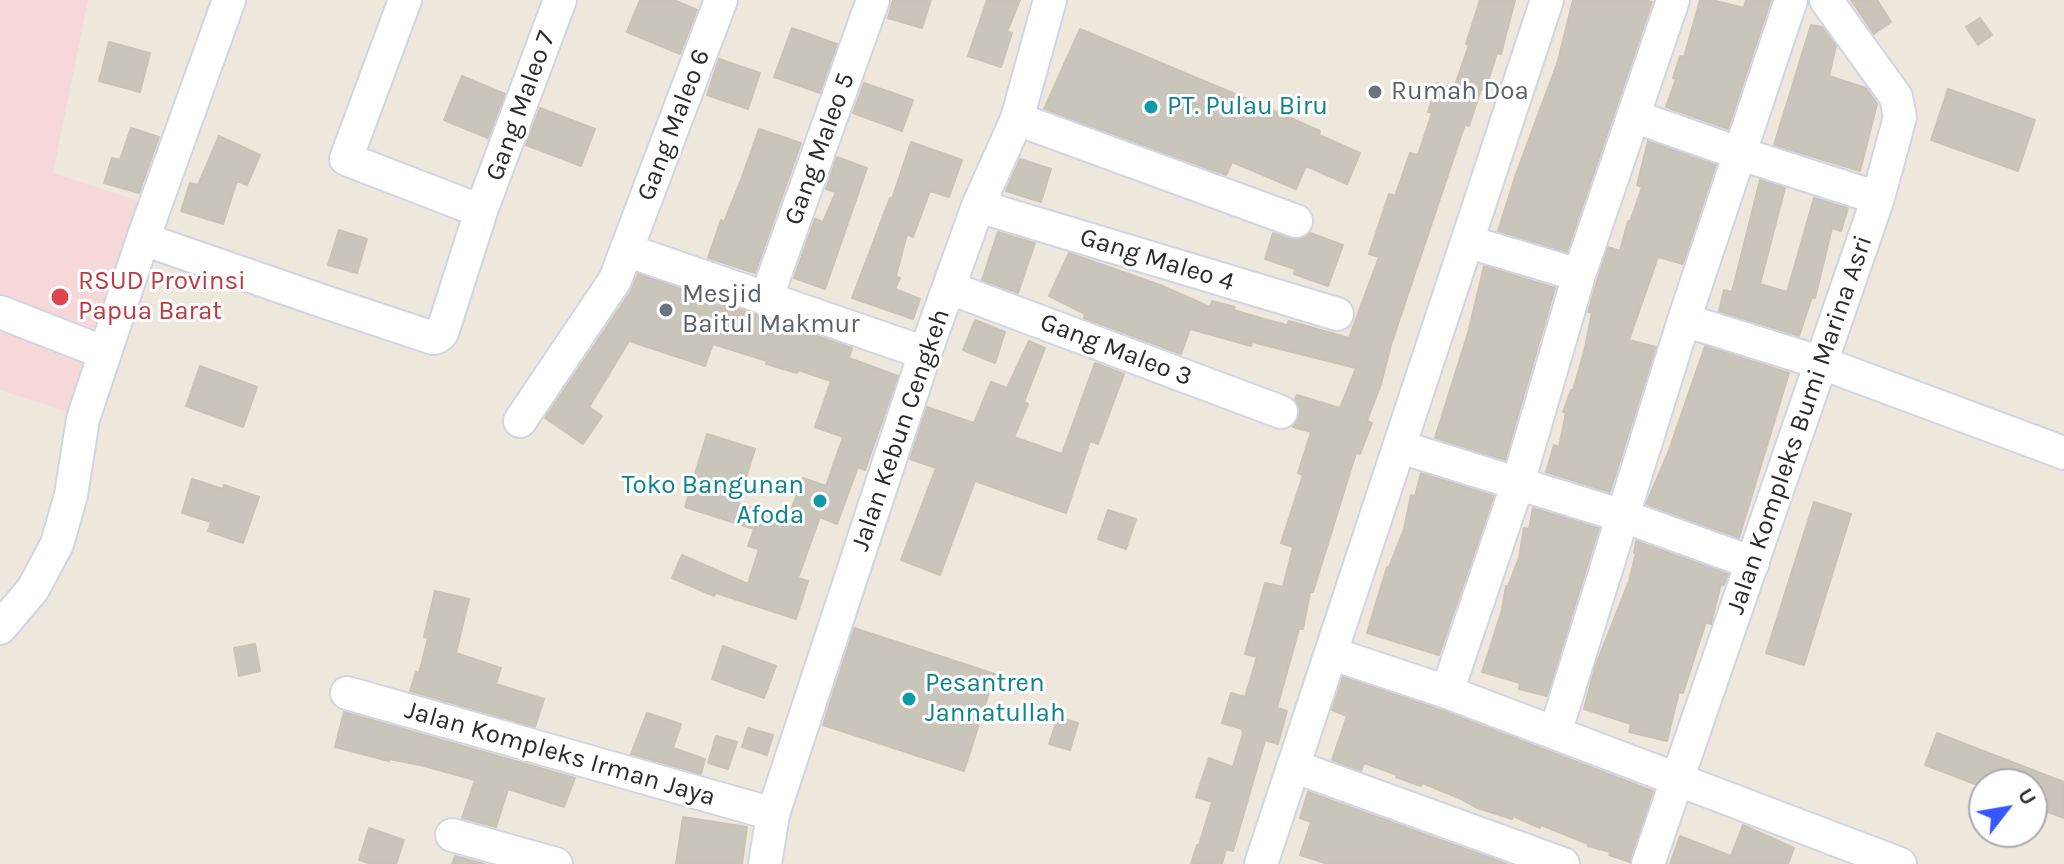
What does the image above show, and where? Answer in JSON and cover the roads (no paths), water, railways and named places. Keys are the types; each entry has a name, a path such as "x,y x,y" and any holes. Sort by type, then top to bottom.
{"street":[{"path":"0,628 33,589 57,544 71,495 83,419 143,239 229,0"},
{"path":"405,0 346,159 481,211"},
{"name":"Gang Maleo 7","path":"143,239 433,338 442,333 481,211 560,0"},
{"name":"Gang Maleo 6","path":"520,421 611,290 721,0"},
{"name":"Gang Maleo 5","path":"766,299 873,0"},
{"name":"Jalan Kebun Cengkeh","path":"765,864 773,814 925,353 978,206 1017,119 1050,0"},
{"path":"1261,864 1547,0"},
{"path":"1447,692 1518,483 1579,275 1673,0"},
{"path":"1555,733 1684,320 1791,0"},
{"name":"Jalan Kompleks Bumi Marina Asri","path":"1648,864 1878,198 1900,117 1896,97 1826,0"},
{"path":"1633,116 1878,198"},
{"path":"1017,119 1296,221"},
{"name":"Gang Maleo 4","path":"978,206 1337,314"},
{"path":"1469,242 1579,275"},
{"path":"626,250 925,353"},
{"name":"Gang Maleo 3","path":"950,288 1281,412"},
{"path":"0,312 105,353"},
{"path":"1684,320 1822,363 2064,453"},
{"path":"1400,447 1623,516 1753,563"},
{"path":"1333,654 1447,692 1900,864"},
{"name":"Jalan Kompleks Irman Jaya","path":"347,693 773,814"},
{"path":"1293,766 1563,864"},
{"path":"452,835 556,864"}],"place":[{"name":"Rumah Doa","path":"1375,92"},
{"name":"PT. Pulau Biru","path":"1151,107"},
{"name":"RSUD Provinsi Papua Barat","path":"60,297"},
{"name":"Mesjid Baitul Makmur","path":"666,310"},
{"name":"Toko Bangunan Afoda","path":"820,501"},
{"name":"Pesantren Jannatullah","path":"909,699"}]}
